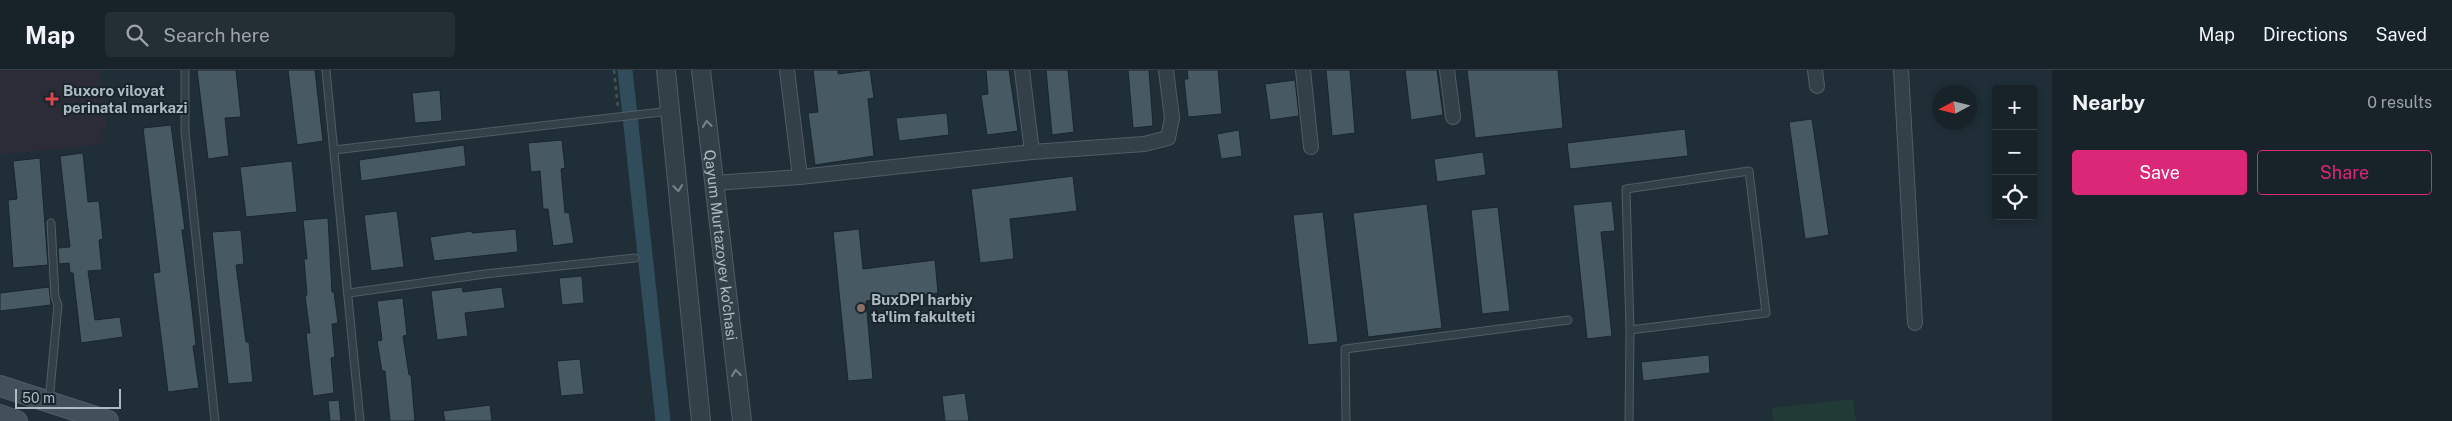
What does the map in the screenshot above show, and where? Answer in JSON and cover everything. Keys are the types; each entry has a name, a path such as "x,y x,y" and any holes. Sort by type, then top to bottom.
{"main road":[{"path":"0,386 108,421"},
{"path":"0,415 17,421"}],"street":[{"path":"666,70 701,421"},
{"name":"Qayum Murtazoyev ko'chasi","path":"701,70 742,421"},
{"path":"787,70 800,177"},
{"path":"1022,70 1032,152"},
{"path":"714,183 800,177 1032,152 1144,144 1168,138 1172,118 1166,70"},
{"path":"1303,70 1311,147"},
{"path":"1447,70 1453,117"},
{"path":"1815,70 1817,86"},
{"path":"1901,70 1915,323"}],"lane":[{"path":"185,70 185,132 215,421"},
{"path":"326,70 360,421"},
{"path":"334,150 622,115 670,111"},
{"path":"1629,421 1630,330 1626,189 1749,171 1766,313 1630,330"},
{"path":"49,402 58,305 55,297 51,223"},
{"path":"349,293 485,274 635,258"},
{"path":"1346,421 1346,349 1568,320"}],"path":[{"path":"614,70 622,115"}],"shaded area":[{"name":"Buxoro viloyat perinatal markazi","path":"0,70 101,70 107,129 102,130 104,144 0,155"}],"green space":[{"path":"1853,399 1856,421 1773,421 1772,408"}],"building":[{"path":"197,70 236,70 241,117 225,118 229,156 208,159"},
{"path":"288,70 315,70 323,141 297,145"},
{"path":"813,70 838,70 838,74 870,70 874,98 868,99 874,156 815,165 808,113 818,112"},
{"path":"986,70 1009,70 1018,131 987,135 981,95 988,94"},
{"path":"1046,70 1068,70 1074,132 1052,135"},
{"path":"1128,70 1149,70 1153,126 1133,128"},
{"path":"1187,70 1218,70 1222,114 1188,117 1184,79 1188,79"},
{"path":"1326,70 1350,70 1355,133 1332,136"},
{"path":"1405,70 1437,70 1443,115 1411,120"},
{"path":"1467,70 1558,70 1563,128 1475,138"},
{"path":"1295,80 1299,116 1270,120 1265,84"},
{"path":"440,90 442,121 415,123 412,93"},
{"path":"947,113 949,135 899,141 896,118"},
{"path":"1812,119 1829,235 1805,239 1789,122"},
{"path":"171,125 185,230 182,230 196,345 193,346 199,388 168,392 153,273 160,272 143,128"},
{"path":"1685,129 1688,156 1570,169 1567,143"},
{"path":"1239,130 1242,156 1221,159 1217,134"},
{"path":"562,140 565,168 561,169 565,213 569,212 574,243 553,246 548,209 543,209 540,171 531,172 528,143"},
{"path":"464,145 466,166 361,181 359,160"},
{"path":"1483,152 1486,175 1437,182 1434,159"},
{"path":"83,153 88,202 99,201 103,239 99,240 102,270 88,271 95,320 120,317 123,337 81,343 73,273 70,273 69,263 59,264 58,248 70,247 60,156"},
{"path":"40,158 48,265 13,268 8,200 17,199 13,161"},
{"path":"292,161 297,212 246,217 240,167"},
{"path":"1073,176 1077,211 1010,219 1014,259 980,263 971,189"},
{"path":"1612,201 1615,231 1601,232 1612,336 1587,339 1573,205"},
{"path":"1427,204 1442,328 1368,337 1353,213"},
{"path":"1498,207 1510,311 1482,314 1471,210"},
{"path":"397,211 404,267 371,271 364,215"},
{"path":"1323,212 1338,342 1308,345 1293,215"},
{"path":"328,218 332,292 334,292 338,323 332,324 335,357 331,358 334,393 313,396 306,333 310,333 305,296 307,295 304,259 307,259 303,220"},
{"path":"516,229 518,252 434,261 430,237 472,231 472,233"},
{"path":"859,229 863,269 935,260 938,293 866,301 873,379 848,381 833,232"},
{"path":"241,230 244,264 236,265 246,342 249,342 253,382 228,384 212,232"},
{"path":"582,276 584,303 562,305 559,278"},
{"path":"49,287 51,305 0,311 0,293"},
{"path":"462,287 463,292 502,287 505,308 465,313 468,336 437,340 431,291"},
{"path":"403,298 407,335 403,336 409,375 411,375 415,421 390,421 385,371 382,371 377,341 382,340 377,301"},
{"path":"1709,355 1710,373 1643,381 1641,362"},
{"path":"580,359 584,394 561,396 557,361"},
{"path":"965,393 969,421 945,421 942,396"},
{"path":"339,400 341,421 330,421 328,401"},
{"path":"490,405 492,421 445,421 443,411"}],"waterway":[{"path":"625,70 663,421"}],"place":[{"name":"Buxoro viloyat perinatal markazi","path":"52,99"},
{"name":"BuxDPI harbiy ta'lim fakulteti","path":"861,308"}]}
